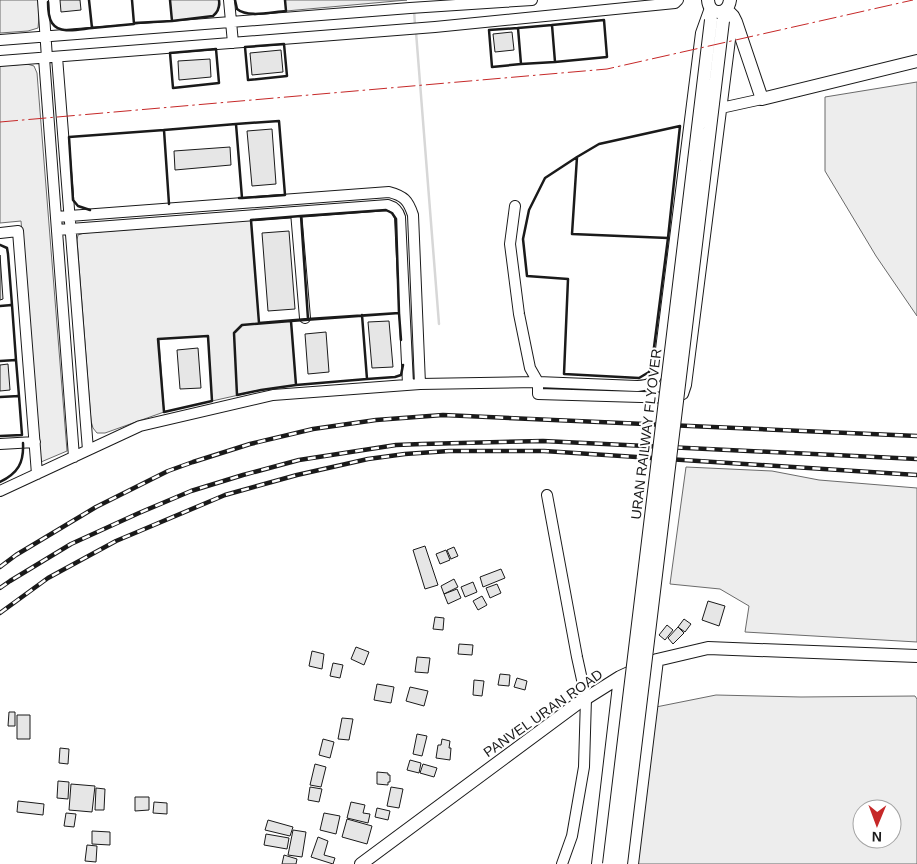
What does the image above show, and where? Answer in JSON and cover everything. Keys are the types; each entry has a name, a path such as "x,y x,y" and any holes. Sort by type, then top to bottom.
{"main road":[{"path":"720,10 736,22 762,98 917,61"},
{"name":"URAN RAILWAY FLYOVER","path":"609,864 720,10"},
{"name":"URAN RAILWAY FLYOVER","path":"622,864 720,10"},
{"name":"PANVEL URAN ROAD","path":"361,864 586,698 620,677 656,660 708,648 917,656"},
{"path":"632,864 656,660"},
{"path":"598,864 620,677"}],"street":[{"path":"42,0 69,216 88,450"},
{"path":"230,0 233,43"},
{"path":"0,40 532,0"},
{"path":"0,61 416,29 675,3 678,0"},
{"path":"516,206 510,244 519,314 530,368 538,382 538,394 675,398 682,394 686,385 721,108 720,10"},
{"path":"0,491 140,426 273,395 408,384 538,382 647,385 654,382 658,373 701,32 720,10"},
{"path":"49,57 56,217 74,457"},
{"path":"721,108 762,98"},
{"path":"56,217 389,192 400,195 409,204 413,215 420,384"},
{"path":"57,230 394,206 400,217 408,384"},
{"path":"296,212 305,318"},
{"path":"0,233 18,231 37,474"},
{"path":"0,444 34,442"},
{"path":"547,495 586,698 584,767 572,836 562,864"}],"shaded area":[{"path":"0,0 38,0 38,28 28,31 0,33"},
{"path":"170,0 219,0 220,5 213,16 172,21"},
{"path":"285,0 407,0 286,11"},
{"path":"27,64 34,66 37,73 67,451 41,462 21,221 0,223 0,66"},
{"path":"917,82 917,316 876,256 825,171 825,97"},
{"path":"251,220 259,323 291,321 296,385 261,390 212,401 208,336 159,339 164,412 105,433 97,433 91,421 78,235"},
{"path":"686,467 772,471 819,480 917,488 917,642 745,632 749,606 720,589 670,584"},
{"path":"716,695 801,697 915,696 917,699 917,864 636,864 656,707"}],"building":[{"path":"60,0 80,0 81,10 61,12"},
{"path":"512,32 514,50 495,52 493,34"},
{"path":"281,50 283,72 252,75 250,53"},
{"path":"210,59 211,77 179,80 178,61"},
{"path":"272,129 276,184 252,186 247,131"},
{"path":"230,147 231,165 175,170 174,151"},
{"path":"289,231 295,309 268,311 262,233"},
{"path":"0,255 3,299 0,300"},
{"path":"389,321 393,367 372,368 368,322"},
{"path":"326,332 329,372 308,374 305,334"},
{"path":"198,348 201,388 180,389 177,350"},
{"path":"8,364 10,390 0,391 0,365"},
{"path":"425,546 438,585 425,589 413,550"},
{"path":"454,547 458,556 451,559 447,550"},
{"path":"446,550 450,560 440,564 436,554"},
{"path":"501,569 505,578 483,587 480,577"},
{"path":"454,579 458,587 444,594 441,586"},
{"path":"473,582 477,592 465,597 461,587"},
{"path":"497,584 501,593 490,598 486,588"},
{"path":"457,589 461,598 448,604 444,594"},
{"path":"482,596 487,605 478,610 473,601"},
{"path":"708,601 725,606 719,626 702,620"},
{"path":"435,617 444,618 443,630 433,629"},
{"path":"684,619 691,624 685,632 678,627"},
{"path":"667,625 673,630 665,640 659,635"},
{"path":"678,627 684,633 673,644 668,638"},
{"path":"459,644 473,645 472,655 458,654"},
{"path":"356,647 369,652 364,665 351,659"},
{"path":"312,651 324,654 322,669 309,666"},
{"path":"417,657 430,658 428,673 415,672"},
{"path":"333,663 343,665 340,678 330,676"},
{"path":"500,674 510,675 509,686 498,685"},
{"path":"517,678 527,681 525,690 514,687"},
{"path":"474,680 484,681 482,696 473,695"},
{"path":"377,684 394,687 391,703 374,700"},
{"path":"410,687 428,691 424,706 406,701"},
{"path":"9,712 15,712 15,726 8,726"},
{"path":"17,715 30,715 30,739 17,739"},
{"path":"342,718 353,719 349,740 338,739"},
{"path":"417,734 427,736 422,756 413,754"},
{"path":"323,739 334,742 330,758 319,755"},
{"path":"442,739 450,741 450,760 436,758 438,745 441,745"},
{"path":"60,748 69,749 68,764 59,763"},
{"path":"410,760 421,763 419,773 407,770"},
{"path":"315,764 326,767 321,787 310,785"},
{"path":"423,764 437,768 434,777 420,773"},
{"path":"377,772 390,775 388,785 377,784"},
{"path":"58,781 69,782 68,799 57,798"},
{"path":"71,784 95,786 92,812 69,810"},
{"path":"310,787 322,789 319,802 308,800"},
{"path":"391,787 403,789 399,808 387,806"},
{"path":"96,788 105,789 104,810 95,810"},
{"path":"135,797 149,797 149,810 135,811"},
{"path":"18,801 44,804 43,815 17,812"},
{"path":"154,802 167,803 167,814 153,813"},
{"path":"351,802 365,805 363,813 370,814 368,823 347,818"},
{"path":"377,808 390,811 388,820 375,817"},
{"path":"66,813 76,814 74,827 64,826"},
{"path":"324,813 340,816 336,834 320,830"},
{"path":"347,819 372,826 367,844 342,837"},
{"path":"268,820 293,827 290,836 265,830"},
{"path":"293,830 306,832 302,857 288,855"},
{"path":"92,831 110,832 110,845 92,844"},
{"path":"266,834 289,838 287,849 264,845"},
{"path":"318,837 328,841 324,855 335,858 333,864 311,857"},
{"path":"87,845 97,846 96,862 85,861"},
{"path":"284,855 297,859 296,864 282,864"}],"waterway":[{"path":"414,9 415,26"},
{"path":"416,32 439,324"}],"railway":[{"path":"0,567 16,555 96,507 168,471 250,444 313,429 376,420 443,415 917,436"},
{"path":"0,588 71,544 191,491 299,460 396,445 543,441 917,459"},
{"path":"0,613 48,578 116,541 225,495 297,475 368,459 449,451 544,451 917,475"}],"wall":[{"path":"89,0 92,28 134,24 132,0"},
{"path":"134,23 172,21 170,0"},
{"path":"172,21 213,16 218,9 219,0"},
{"path":"235,0 237,9 253,14 286,11 285,0"},
{"path":"48,2 50,18 56,27 70,30 92,28 92,26"},
{"path":"604,20 607,57 555,62 552,25 604,20"},
{"path":"552,25 555,62 521,64 518,28 552,25"},
{"path":"518,28 521,64 492,67 489,30 518,28"},
{"path":"284,44 287,76 248,80 245,47 284,44"},
{"path":"216,49 219,83 173,88 170,53 216,49"},
{"path":"279,121 285,195 242,198 236,124 279,121"},
{"path":"169,204 164,130 236,124 242,198 239,198"},
{"path":"668,238 572,234 577,157 545,178 529,210 523,239 527,276 568,279 564,374 639,378 649,372 652,363 668,238 680,126 599,144 577,157 572,234 668,238"},
{"path":"90,210 78,206 73,200 69,137 164,130 169,204"},
{"path":"386,210 392,213 396,219 399,313 308,319 301,216 386,210"},
{"path":"301,216 308,319 259,323 251,220 301,216"},
{"path":"0,245 7,248 12,305 10,305"},
{"path":"0,306 12,305 16,360 0,361"},
{"path":"362,315 367,379 296,385 291,321 399,313 401,340"},
{"path":"362,315 367,379 401,375 403,365"},
{"path":"291,321 296,385 237,395 234,333 242,325 291,321"},
{"path":"208,336 212,401 164,412 158,339 208,336"},
{"path":"14,360 16,360 19,396 17,396"},
{"path":"0,397 19,396 22,435 0,436"},
{"path":"0,482 19,467 23,443"}],"power":[{"path":"0,122 607,69 913,0"}]}
